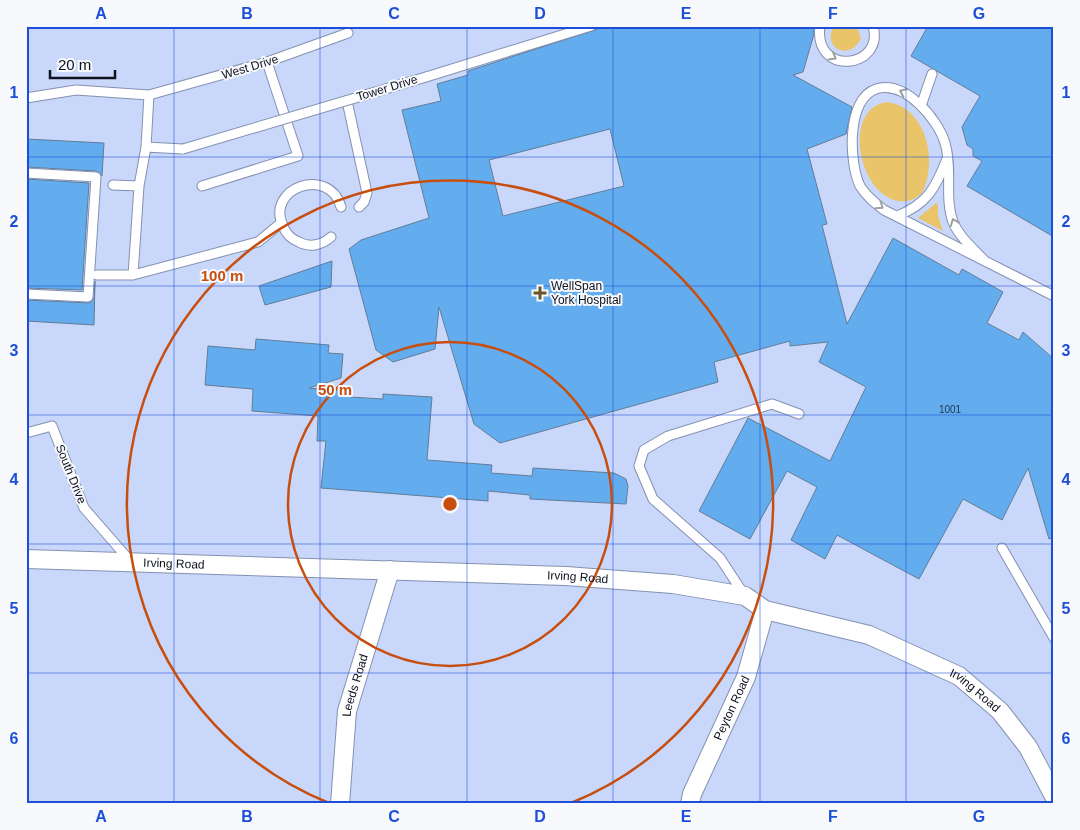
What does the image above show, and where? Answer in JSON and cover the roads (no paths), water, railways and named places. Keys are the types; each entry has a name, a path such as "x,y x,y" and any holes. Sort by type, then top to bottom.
{"street":[{"name":"Irving Road","path":"26,559 133,564 566,576 673,584 745,596 765,610 869,635 959,676 1000,711 1028,747 1054,796"},
{"name":"Leeds Road","path":"340,804 347,711 390,570"},
{"name":"Peyton Road","path":"690,804 692,794 746,677 765,610"}],"lane":[{"name":"Tower Drive","path":"146,147 184,149 591,26"},
{"path":"820,26 821,44 826,53 833,59 843,62 852,62 867,54 874,38 873,26"},
{"name":"West Drive","path":"26,98 76,90 149,95 267,62 348,34"},
{"path":"202,186 298,156 267,62"},
{"path":"921,106 932,74"},
{"path":"984,260 960,236 953,223 949,208 950,174 945,143 921,106 913,98 894,88 876,89 867,94 861,102 854,121 853,150 859,184 872,200 897,216 984,260 1053,294"},
{"path":"133,275 139,186 146,147 149,95"},
{"path":"347,101 367,193 364,202 359,207"},
{"path":"897,216 923,202 935,187 947,159"},
{"path":"26,173 96,177 88,297 26,294"},
{"path":"331,237 322,243 301,244 292,239 281,222 282,202 292,190 305,183 325,186 334,193 341,206"},
{"path":"113,185 139,186"},
{"path":"97,275 133,275 258,242 281,222"},
{"path":"745,596 720,558 653,499 640,466 644,450 668,436 772,404 799,414"},
{"name":"South Drive","path":"26,433 52,426 84,508 133,564"},
{"path":"1002,548 1054,638"}],"place":[{"name":"WellSpan York Hospital","path":"540,293"}]}
